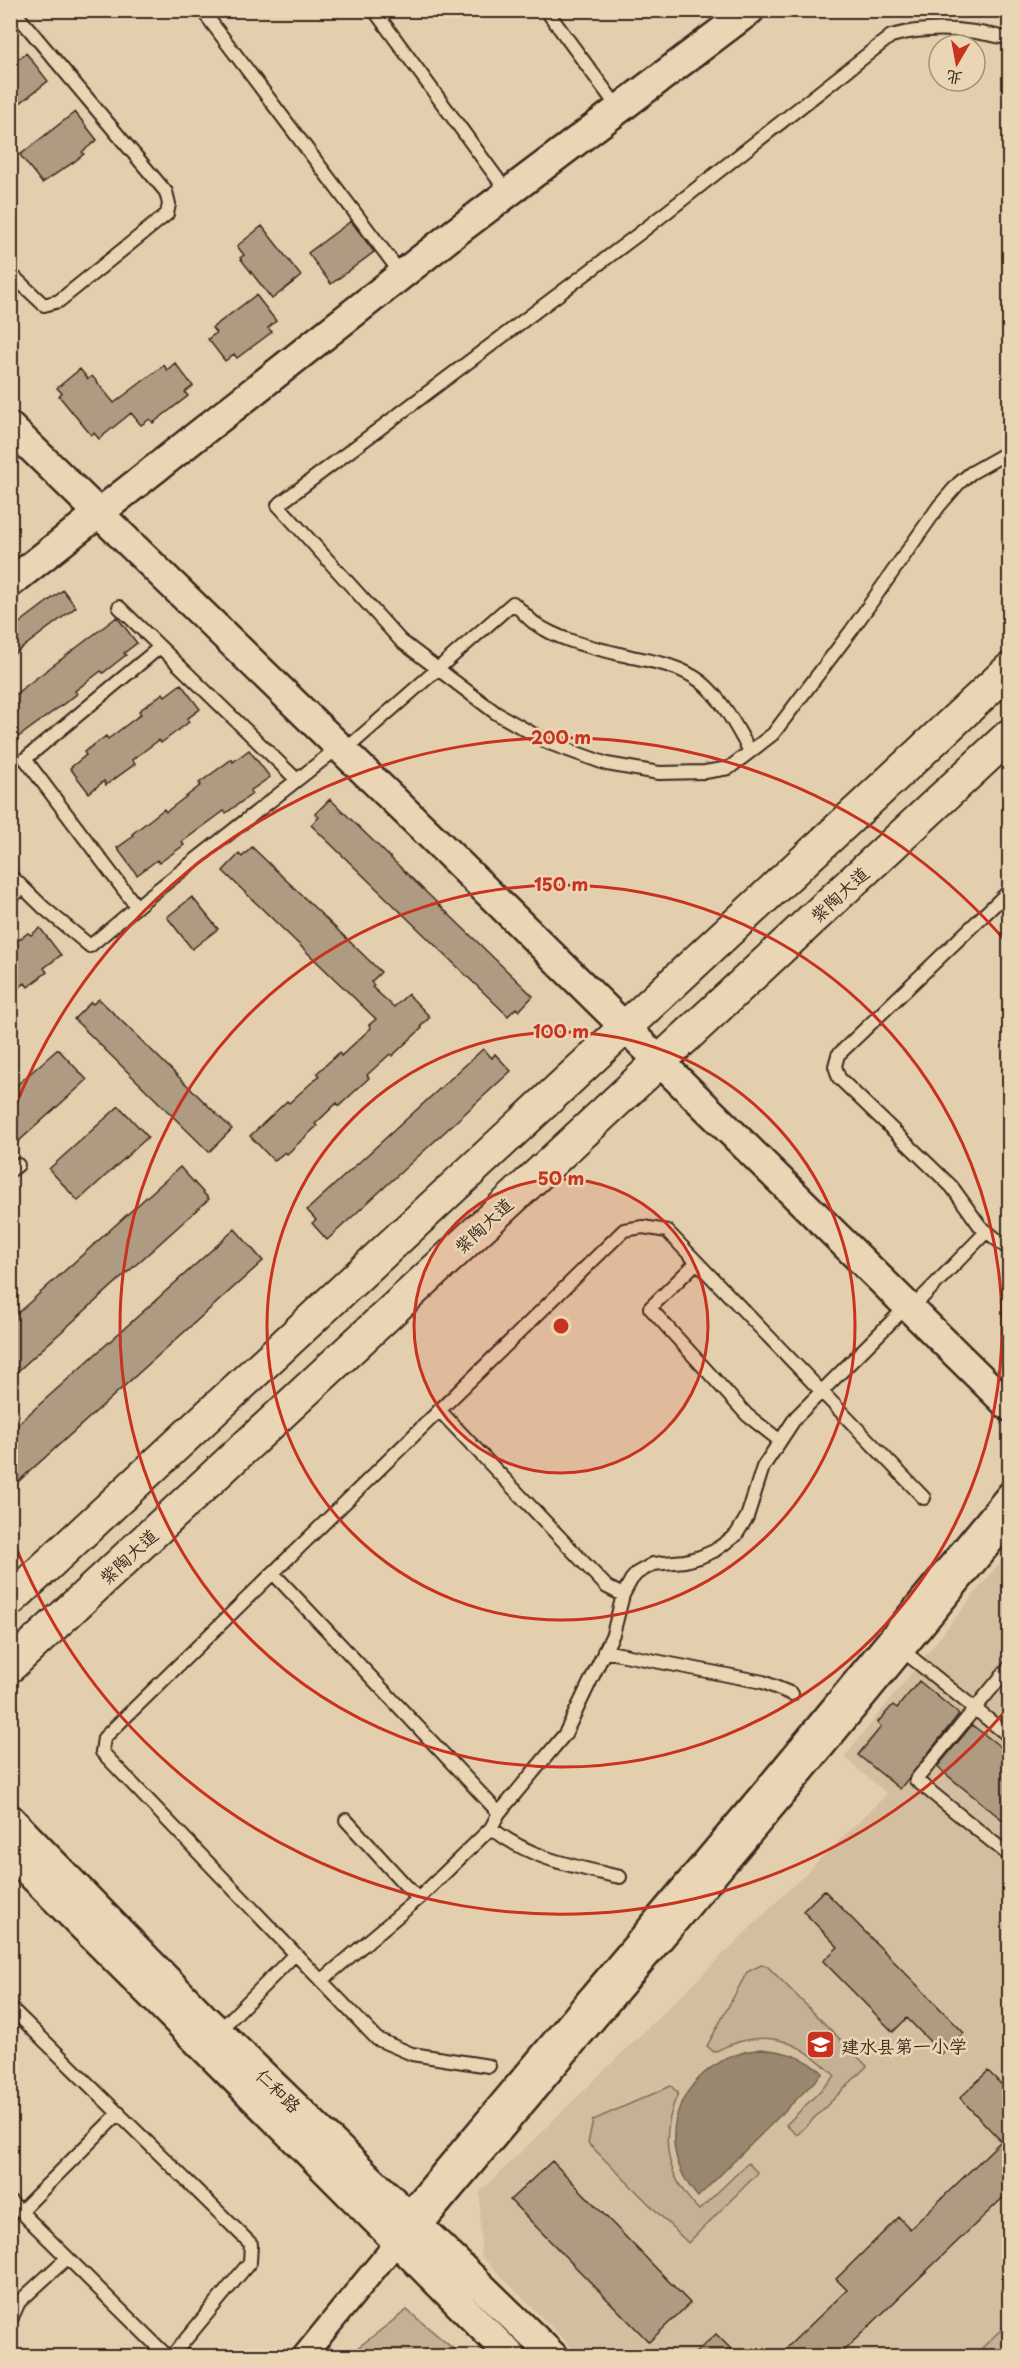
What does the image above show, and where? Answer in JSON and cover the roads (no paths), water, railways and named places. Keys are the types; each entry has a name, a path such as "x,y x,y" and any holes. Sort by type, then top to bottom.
{"main road":[{"path":"10,1600 1010,669"},
{"name":"紫陶大道","path":"10,1666 1010,735"}],"street":[{"path":"10,583 402,275 619,109 732,16"},
{"path":"10,427 1010,1407"},
{"path":"304,2356 1010,1492"},
{"path":"408,2228 786,1792 1010,1520"},
{"name":"仁和路","path":"10,1818 408,2228 511,2356"},
{"name":"仁和路","path":"10,1853 408,2228 553,2356"}],"lane":[{"path":"10,273 44,305 59,301 167,214 169,204 166,192 13,10"},
{"path":"202,10 402,275"},
{"path":"374,10 508,193"},
{"path":"546,10 619,109"},
{"path":"1010,39 935,28 912,30 891,36 640,233 278,505 400,641 496,713 549,743 607,764 659,772 705,772 729,768 773,734 952,491 971,473 1010,451"},
{"path":"10,874 90,946 136,906 297,780 341,749 513,603 534,622 558,636 687,672 711,691 721,703 750,751"},
{"path":"119,607 297,780"},
{"path":"136,906 25,759 160,647"},
{"path":"10,898 23,888"},
{"path":"1007,896 838,1055 835,1066 839,1078 952,1187 980,1226 1010,1250"},
{"path":"489,2066 426,2057 388,2045 377,2039 294,1955 102,1752 104,1738 624,1230 644,1227 667,1231 924,1498"},
{"path":"321,1981 418,1899 491,1828 499,1813 565,1734 612,1634 623,1595 630,1580 653,1564 700,1557 714,1551 736,1535 747,1517 763,1467 796,1417 986,1232"},
{"path":"697,1262 650,1308 747,1415 779,1440"},
{"path":"440,1410 607,1587 623,1595"},
{"path":"273,1573 499,1813"},
{"path":"902,1650 1010,1737"},
{"path":"604,1651 763,1682 792,1694"},
{"path":"1010,1666 916,1780 1010,1856"},
{"path":"346,1820 418,1899"},
{"path":"491,1828 520,1848 536,1855 620,1877"},
{"path":"218,2032 294,1955"},
{"path":"10,2007 251,2244 250,2262 169,2356 10,2201"},
{"path":"21,2211 119,2113"},
{"path":"10,2322 19,2302 67,2258"}],"place":[{"name":"建水县第一小学","path":"820,2045"}]}
